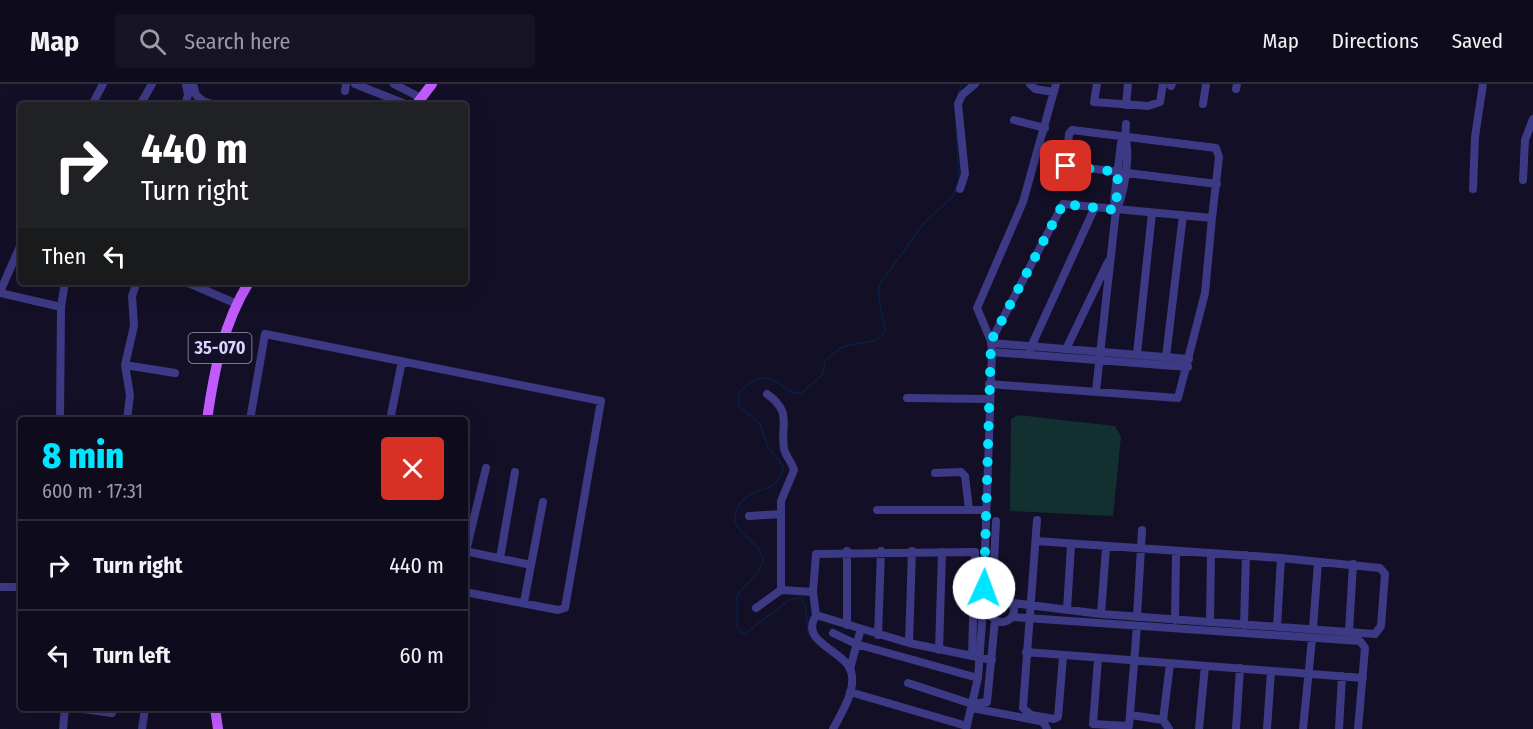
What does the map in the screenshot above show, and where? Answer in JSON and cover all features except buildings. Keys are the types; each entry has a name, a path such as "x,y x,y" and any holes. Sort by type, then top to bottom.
{"main road":[{"path":"418,102 432,84"},
{"name":"35-070","path":"207,417 217,358 237,304 247,285"},
{"path":"216,711 218,729"}],"street":[{"path":"94,102 103,84"},
{"path":"143,102 152,84"},
{"path":"186,84 188,95 186,102"},
{"path":"193,84 196,96 202,102"},
{"path":"355,84 400,102"},
{"path":"394,84 418,102"},
{"path":"960,189 965,174 958,105 963,95 975,84"},
{"path":"991,345 980,318 978,300 1023,202 1055,88 1035,89 1030,84"},
{"path":"1097,84 1094,102 1126,105 1157,105 1169,85"},
{"path":"1126,105 1128,84"},
{"path":"1203,104 1206,84"},
{"path":"1473,189 1475,137 1483,84"},
{"path":"1523,180 1525,140 1533,119"},
{"path":"1014,120 1045,128"},
{"path":"1096,391 1116,210 1122,201 1121,172 1127,145 1126,124"},
{"path":"989,384 1175,399 1180,395 1204,293 1217,184 1219,157 1216,148 1070,131 1066,166"},
{"path":"1054,164 1217,184"},
{"path":"972,706 987,702 995,620 988,607 986,530 991,345 1061,207 1066,204 1212,218"},
{"path":"1030,354 1030,344 1095,207"},
{"path":"1137,354 1152,213"},
{"path":"1166,357 1183,215"},
{"path":"18,250 0,293 61,307"},
{"path":"1067,347 1111,256"},
{"path":"60,417 61,307 65,285"},
{"path":"127,417 130,395 125,365 134,326 132,296 136,285"},
{"path":"193,285 237,304"},
{"path":"250,417 265,334 599,400 603,403 565,608 558,610 468,593"},
{"path":"991,345 1030,344 1067,347 1100,355 1188,363"},
{"path":"991,345 1030,354 1137,354 1166,357 1188,363"},
{"path":"391,417 402,361"},
{"path":"125,365 175,373"},
{"path":"767,394 779,403 783,410 784,447 794,470 781,501 781,590"},
{"path":"907,398 989,399"},
{"path":"468,543 486,468"},
{"path":"500,558 515,472"},
{"path":"935,473 961,472 965,476 969,510"},
{"path":"524,602 543,502"},
{"path":"877,510 986,510"},
{"path":"748,516 781,514"},
{"path":"976,657 988,607 996,520"},
{"path":"1037,520 1023,708 1031,715 1054,719 1058,717 1063,657"},
{"path":"986,530 996,530"},
{"path":"1098,660 1094,724 1126,727 1130,723 1131,715 1142,530"},
{"path":"995,620 1005,622 1012,617 1137,621 1312,639 1349,632 1376,634 1380,631 1385,574 1380,568 1245,555 1176,553 1036,541"},
{"path":"1066,610 1071,545"},
{"path":"1101,614 1106,548"},
{"path":"468,551 531,565"},
{"path":"847,551 847,625"},
{"path":"850,692 967,728 978,678 976,657 976,554 847,551 816,554 813,592 816,615 909,643 939,650 976,657 992,660"},
{"path":"878,635 881,551"},
{"path":"909,643 912,551"},
{"path":"939,650 942,552"},
{"path":"1175,620 1176,553"},
{"path":"1210,622 1211,553"},
{"path":"1244,625 1245,555"},
{"path":"1277,626 1281,558"},
{"path":"1313,628 1318,562"},
{"path":"1349,632 1353,564"},
{"path":"0,587 18,587"},
{"path":"756,608 781,590 813,592"},
{"path":"988,607 1005,598 1013,603 1137,621"},
{"path":"1012,617 1013,603"},
{"path":"814,619 811,631 814,636 850,669"},
{"path":"1156,623 1175,620 1313,628 1328,635 1362,643 1365,648 1358,729"},
{"path":"1292,637 1293,627"},
{"path":"833,729 850,692 852,677 850,669 860,632"},
{"path":"833,633 856,644 978,678"},
{"path":"1303,729 1312,639"},
{"path":"1026,652 1098,660 1363,678"},
{"path":"1168,729 1163,720 1170,664"},
{"path":"1199,729 1204,666"},
{"path":"1236,729 1240,668"},
{"path":"1267,729 1271,671"},
{"path":"1339,729 1342,676"},
{"path":"908,683 972,706 1040,721 1047,729"},
{"path":"63,729 65,711"},
{"path":"97,711 111,713"},
{"path":"142,729 144,711"},
{"path":"1131,715 1163,720"}],"green space":[{"path":"1018,415 1115,426 1121,437 1113,516 1010,511 1011,419"}],"waterway":[{"path":"956,100 962,84"},
{"path":"955,107 959,180"},
{"path":"812,637 808,634 805,604 801,597 789,600 746,633 741,633 737,626 737,596 759,572 762,558 760,550 736,524 735,515 739,505 751,494 778,481 783,466 768,447 760,424 739,406 738,395 752,382 766,378 775,381 789,391 802,393 823,374 825,361 837,351 846,346 871,341 881,336 885,331 878,293 880,284 924,223 953,196 956,187"}],"route":[{"path":"984,588 991,341 1063,204 1116,210 1114,201 1118,172 1066,166"}]}
